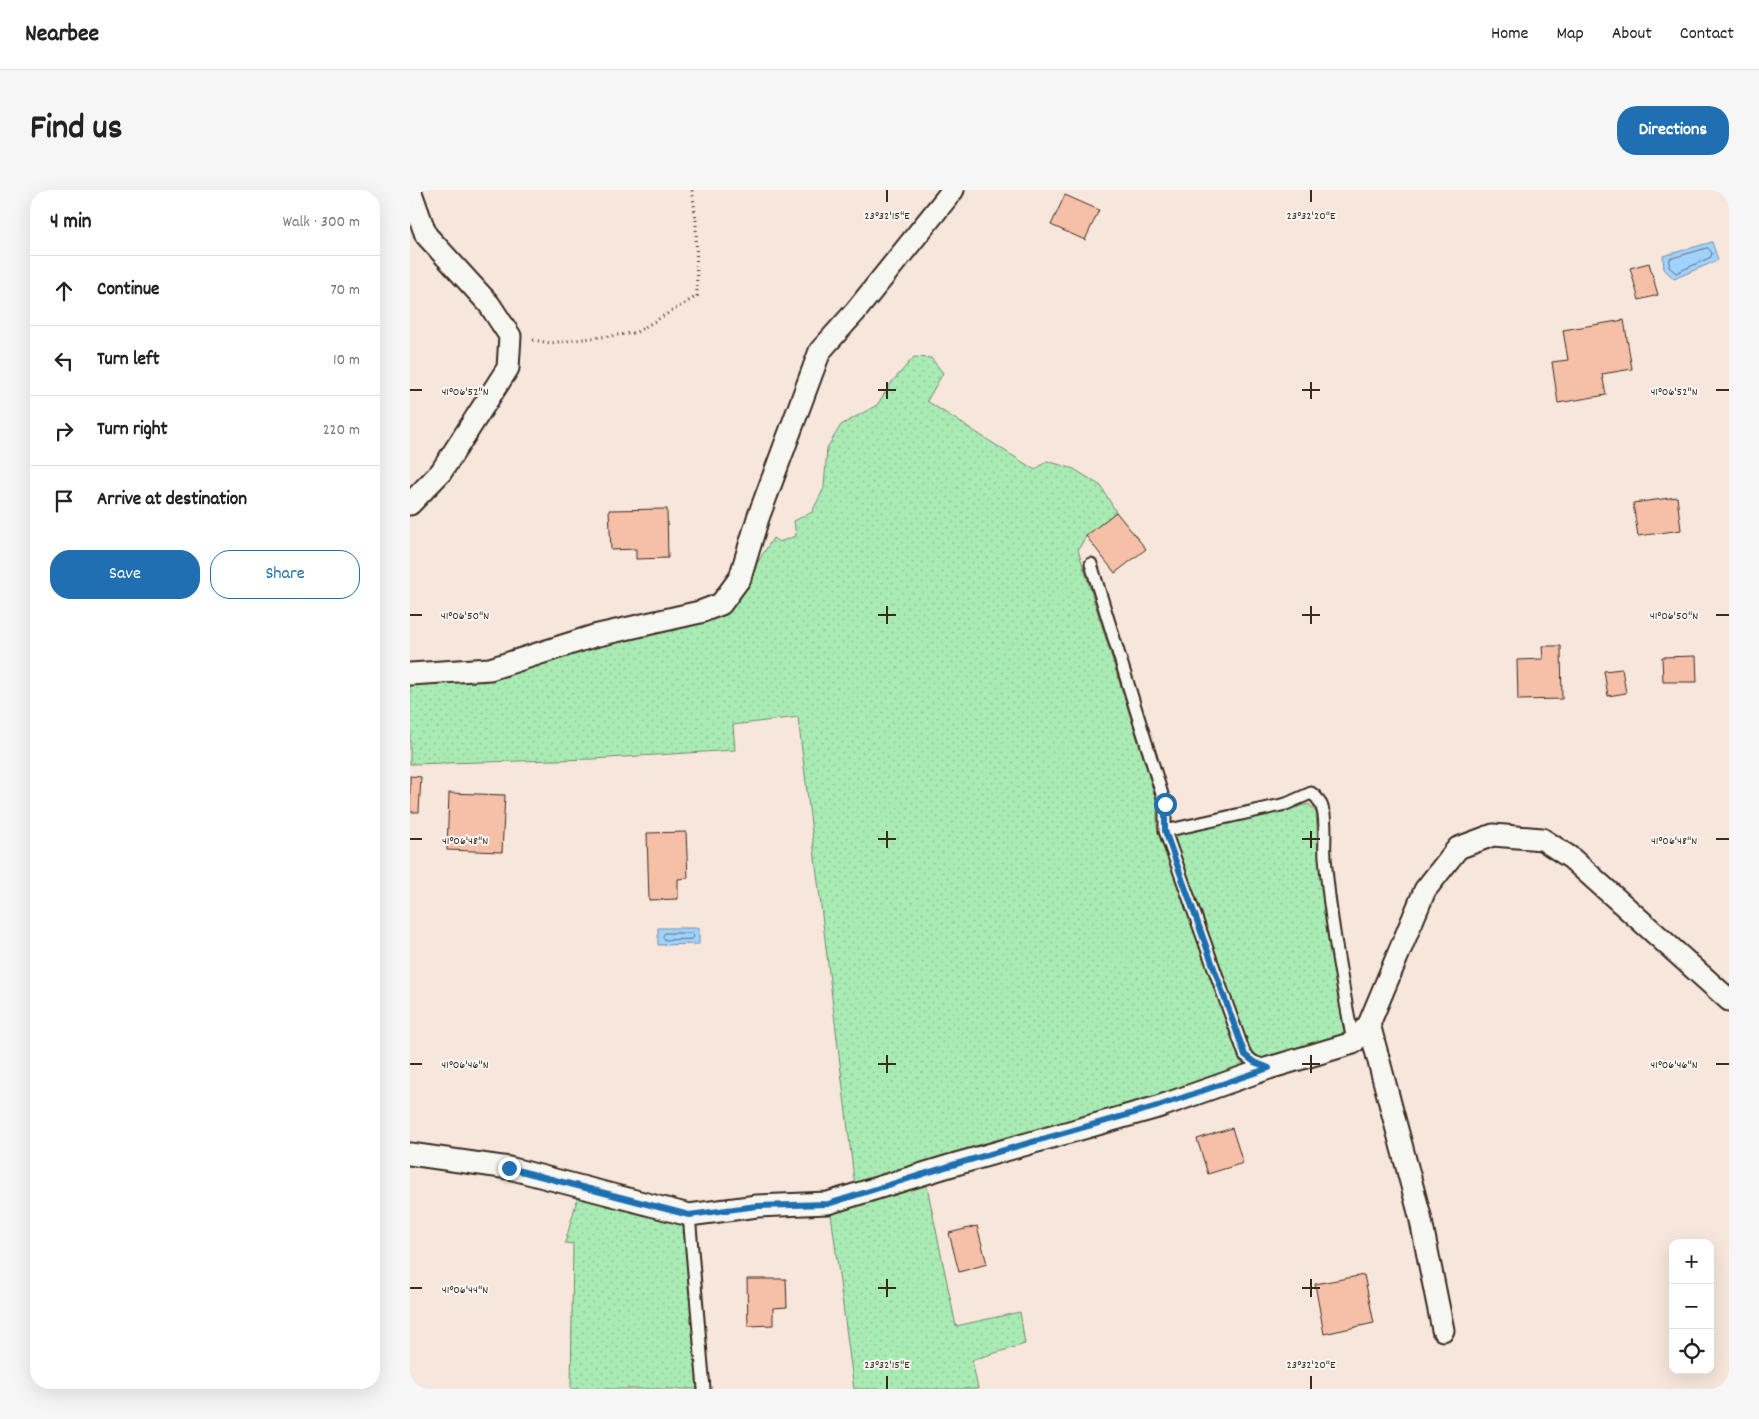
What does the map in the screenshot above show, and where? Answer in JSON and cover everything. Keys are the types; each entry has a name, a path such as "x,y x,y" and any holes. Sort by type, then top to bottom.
{"street":[{"path":"410,190 426,235 489,304 510,336 508,368 441,472 410,504"},
{"path":"410,674 490,669 594,636 700,612 721,604 740,578 761,510 820,351 855,312 953,190"},
{"path":"410,1154 509,1168 689,1215 757,1206 828,1204 949,1166 1158,1106 1269,1068 1353,1043 1369,1024 1425,890 1458,848 1493,835 1542,839 1571,858 1729,1000"},
{"path":"1369,1024 1420,1216 1443,1330"}],"lane":[{"path":"1091,564 1165,804 1165,831 1245,1055 1254,1062 1269,1068"},
{"path":"1165,831 1286,804 1311,793 1318,798 1323,808 1324,846 1330,912 1353,1043"},
{"path":"689,1215 704,1389"}],"path":[{"path":"510,336 550,343 635,333 697,296 696,219 692,190"}],"green space":[{"path":"914,357 931,358 943,373 927,401 1035,470 1047,461 1074,469 1101,486 1116,512 1086,536 1078,550 1157,802 1157,827 1240,1061 1247,1069 855,1187 798,717 733,725 735,750 592,759 410,764 410,683 735,598 773,538 779,542 796,536 794,521 812,512 824,488 827,448 841,425 877,405 892,382"},
{"path":"1309,804 1316,812 1320,873 1345,1037 1278,1061 1261,1059 1248,1050 1193,898 1173,835"},
{"path":"926,1182 956,1326 1020,1312 1025,1344 972,1360 978,1389 854,1389 831,1214"},
{"path":"580,1189 682,1223 687,1239 699,1389 571,1389 573,1244 565,1243"}],"water":[{"path":"1712,242 1718,260 1674,279 1664,269 1663,256"},
{"path":"658,928 699,928 699,944 658,945"}],"building":[{"path":"1065,195 1099,210 1085,240 1051,225"},
{"path":"1649,263 1658,295 1639,300 1630,268"},
{"path":"1624,320 1632,369 1602,374 1606,395 1558,403 1552,362 1568,360 1563,330"},
{"path":"1677,497 1681,530 1638,536 1633,503"},
{"path":"667,509 668,558 636,559 636,549 611,550 609,510"},
{"path":"1116,512 1146,549 1115,573 1086,536"},
{"path":"1542,646 1561,646 1562,699 1518,700 1517,660 1543,659"},
{"path":"1696,656 1697,682 1663,682 1662,657"},
{"path":"1622,669 1626,693 1608,696 1604,671"},
{"path":"410,776 421,777 419,812 410,812"},
{"path":"449,793 505,795 502,852 447,850"},
{"path":"686,832 688,878 678,879 678,899 649,900 647,833"},
{"path":"1232,1128 1243,1163 1208,1174 1197,1139"},
{"path":"977,1226 987,1264 959,1272 949,1233"},
{"path":"1364,1275 1374,1323 1324,1334 1315,1284"},
{"path":"747,1279 786,1279 787,1307 773,1308 773,1325 748,1326"}],"route":[{"path":"509,1168 689,1215 757,1206 828,1204 949,1166 1158,1106 1269,1068 1254,1062 1245,1055 1165,831 1165,804"}]}
